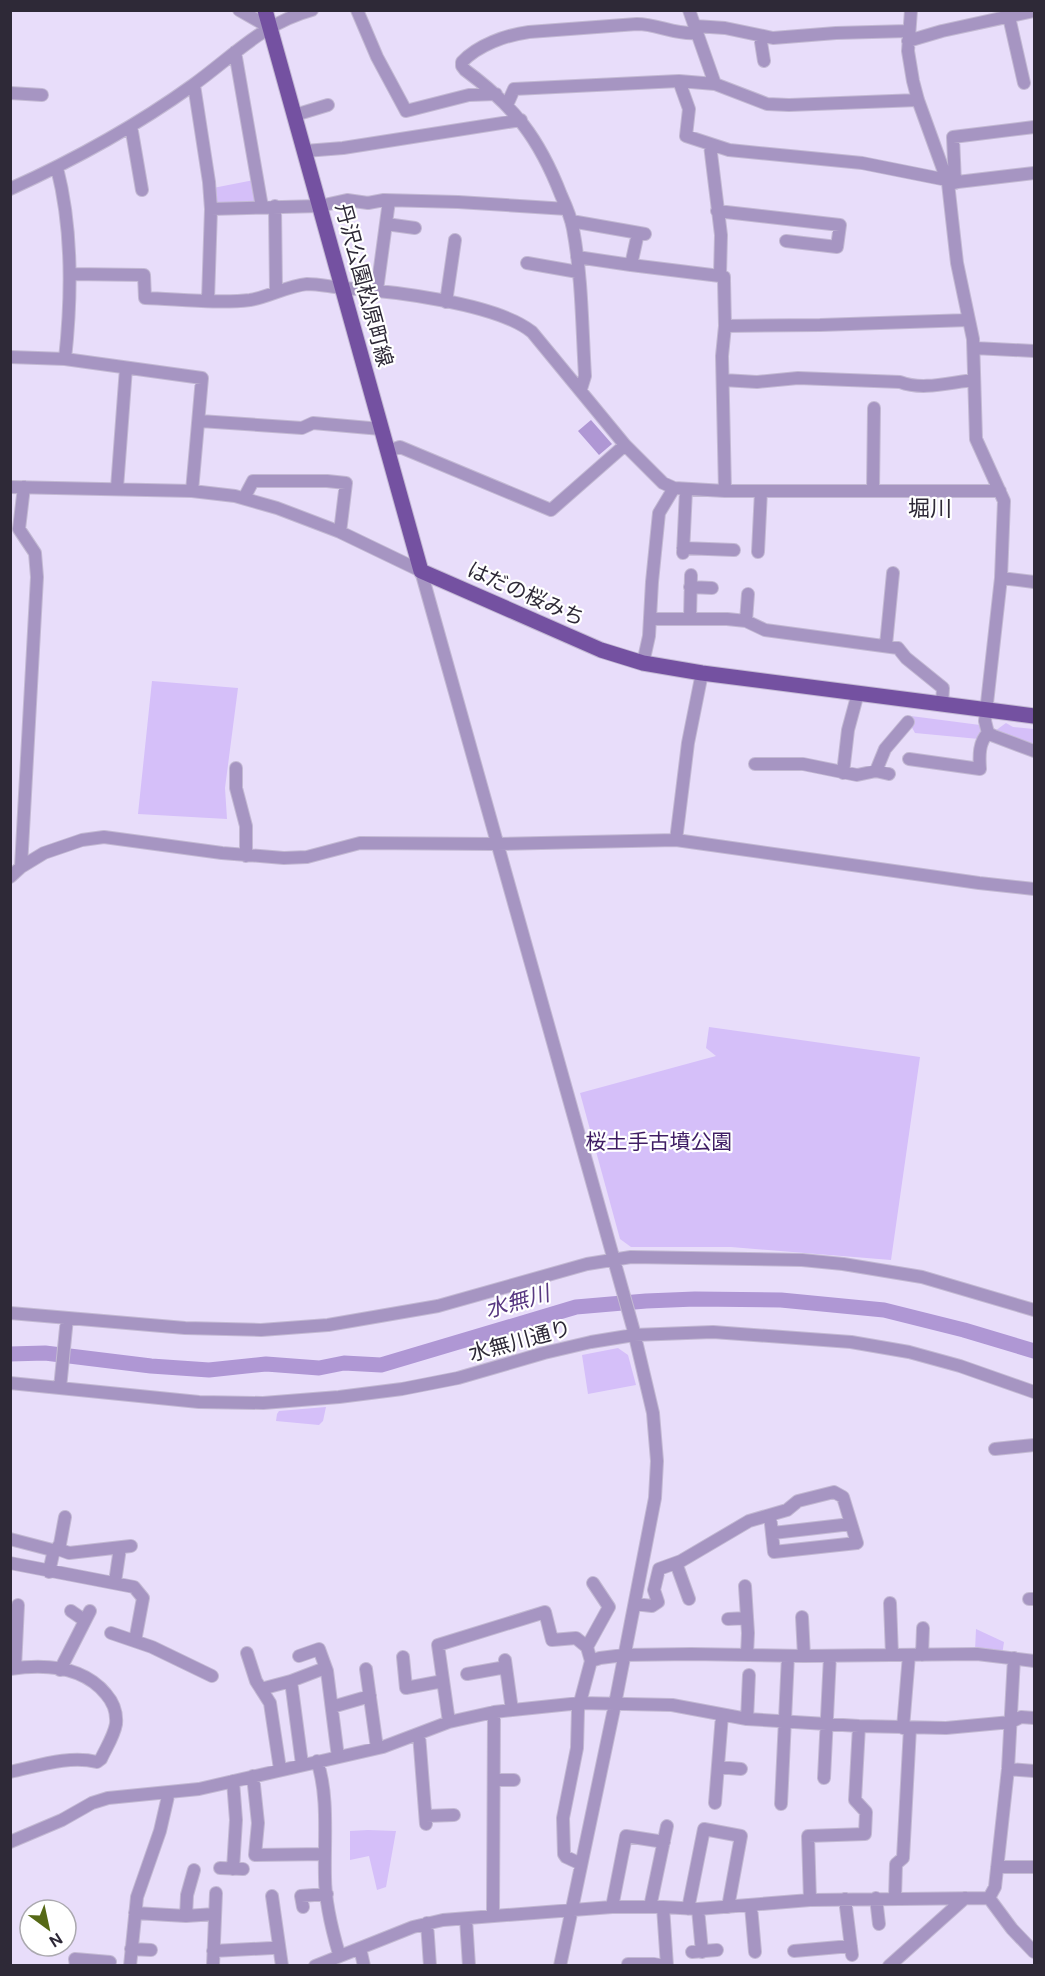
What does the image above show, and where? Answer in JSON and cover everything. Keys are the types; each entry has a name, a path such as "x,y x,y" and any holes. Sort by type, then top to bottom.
{"main road":[{"name":"丹沢公園松原町線","path":"265,10 421,571"},
{"name":"はだの桜みち","path":"421,571 601,650 643,663 702,673 1035,716"}],"street":[{"path":"239,10 269,27"},
{"path":"10,189 57,168 131,126 194,84 269,27 312,10"},
{"path":"357,10 377,57 406,111 470,95 496,94"},
{"path":"689,10 715,84"},
{"path":"911,10 908,36 918,100 950,181"},
{"path":"581,389 585,376 577,257 569,215 546,160 521,120 496,94 465,70 462,62 495,41 517,34 649,24 688,34 696,29 725,28 773,38 908,36 1035,11"},
{"path":"1009,17 1024,84"},
{"path":"760,36 764,62"},
{"path":"235,52 268,206 276,291"},
{"path":"507,105 514,88 679,81 715,84 767,104 778,105 918,100"},
{"path":"679,81 689,109 686,136 710,145 748,153 862,164 950,181 1035,173"},
{"path":"194,84 207,164 211,209 208,300"},
{"path":"10,93 42,95"},
{"path":"295,115 328,105"},
{"path":"305,151 343,148 521,120"},
{"path":"131,126 142,190"},
{"path":"988,733 986,721 1001,578 1004,501 976,440 974,348 957,263 950,181 953,137 1034,127"},
{"path":"710,145 721,252 720,276"},
{"path":"57,168 69,226 70,274 65,359"},
{"path":"211,209 320,206 347,200 458,202 569,215 641,234 631,266"},
{"path":"378,290 389,201"},
{"path":"717,211 840,225 837,247 786,241"},
{"path":"386,224 415,228"},
{"path":"446,302 455,240"},
{"path":"577,257 724,277 722,356 725,491"},
{"path":"527,263 578,272"},
{"path":"70,274 144,275 145,298 253,299 305,284 378,290 501,315 522,324 532,332 626,445 663,483 680,489 725,491 1000,490"},
{"path":"724,326 969,320"},
{"path":"974,348 1035,351"},
{"path":"10,357 65,359 202,378 192,491"},
{"path":"117,488 126,368"},
{"path":"723,380 757,382 830,378 900,382 924,386 974,380"},
{"path":"873,491 874,408"},
{"path":"200,421 302,428 313,423 381,429"},
{"path":"388,451 399,447 551,510 626,445"},
{"path":"244,498 252,481 346,483 340,532"},
{"name":"はだの桜みち","path":"10,487 192,491 244,498 340,532 421,571"},
{"path":"21,867 37,577 35,553 19,529 24,487"},
{"path":"680,489 683,551 726,548"},
{"path":"643,663 649,636 659,513 680,489"},
{"path":"758,552 761,491"},
{"path":"421,571 634,1332 653,1413 657,1461 655,1498 615,1704 560,1965"},
{"path":"886,645 893,573"},
{"path":"1001,578 1035,582"},
{"path":"690,619 691,581 712,588"},
{"path":"746,621 748,594"},
{"path":"650,619 746,621 765,630 898,648 906,658 943,688 942,704"},
{"path":"676,840 688,742 702,673"},
{"path":"843,773 848,730 858,693"},
{"path":"755,764 803,764 857,775 886,773 885,749 908,722"},
{"path":"988,733 1035,751"},
{"path":"909,759 980,769 982,739 988,733"},
{"path":"236,768 236,789 246,826 246,856"},
{"path":"10,877 21,867 44,853 63,845 104,837 246,856 307,857 360,843 497,844 676,840 1035,889"},
{"path":"10,1313 67,1323 196,1329 261,1330 328,1325 438,1306 587,1264 631,1257 802,1260 843,1264 922,1277 1035,1310"},
{"path":"61,1383 67,1323"},
{"name":"水無川通り","path":"10,1383 61,1383 199,1402 263,1403 402,1389 458,1378 544,1353 634,1332 713,1332 851,1342 960,1366 1035,1392"},
{"path":"995,1449 1035,1445"},
{"path":"635,1604 655,1605 658,1598 654,1590 659,1569 676,1563 749,1521 787,1510 798,1502 834,1492 843,1497 857,1544 774,1552 770,1515"},
{"path":"49,1572 65,1517"},
{"path":"773,1533 852,1524"},
{"path":"10,1539 69,1553 125,1547 115,1582"},
{"path":"10,1563 134,1587 143,1598 135,1641"},
{"path":"676,1563 689,1599"},
{"path":"587,1647 609,1607 593,1582"},
{"path":"745,1586 747,1655"},
{"path":"890,1603 892,1655"},
{"path":"10,1772 69,1760 86,1759 97,1762 101,1759 116,1725 112,1702 91,1679 70,1670 13,1668 18,1605"},
{"path":"60,1670 87,1615 71,1611"},
{"path":"449,1722 438,1645 545,1612 552,1640 576,1638 587,1647 591,1661 578,1710 577,1748 563,1818 563,1850 566,1857 581,1864"},
{"path":"802,1617 804,1656"},
{"path":"728,1619 747,1618"},
{"path":"922,1655 923,1628"},
{"path":"111,1633 152,1647 212,1676"},
{"path":"299,1656 323,1647 338,1757"},
{"path":"247,1653 256,1681 270,1703 279,1769"},
{"path":"591,1661 624,1655 692,1654 788,1656 977,1654 1035,1661"},
{"path":"895,1898 896,1864 903,1858 909,1655"},
{"path":"781,1804 788,1656"},
{"path":"824,1778 830,1656"},
{"path":"403,1657 406,1688 443,1681"},
{"path":"989,1898 995,1887 1008,1769 1014,1658"},
{"path":"473,1670 506,1663 512,1710"},
{"path":"261,1689 325,1668"},
{"path":"366,1670 377,1749"},
{"path":"747,1719 749,1676"},
{"path":"291,1681 302,1764"},
{"path":"332,1707 370,1696"},
{"path":"10,1842 108,1797 199,1789 279,1769 377,1749 449,1722 494,1712 580,1703 672,1705 747,1719 906,1728 946,1728 1011,1722 1021,1717 1035,1718"},
{"path":"492,1916 494,1712"},
{"path":"716,1803 722,1715"},
{"path":"810,1900 808,1836 869,1835 866,1812 855,1800 859,1726"},
{"path":"419,1734 428,1782 426,1820 454,1815"},
{"path":"317,1761 322,1789 327,1894 339,1954"},
{"path":"718,1767 741,1769"},
{"path":"1008,1769 1035,1770"},
{"path":"253,1776 258,1823 255,1855 324,1854"},
{"path":"494,1779 514,1780"},
{"path":"232,1869 236,1820 233,1781"},
{"path":"130,1965 137,1897 160,1831 170,1792"},
{"path":"632,1965 665,1965 657,1907 667,1826"},
{"path":"717,1950 697,1952 694,1909 704,1829 741,1836 728,1907"},
{"path":"612,1907 626,1836 664,1842"},
{"path":"997,1867 1035,1867"},
{"path":"186,1916 187,1895 194,1870"},
{"path":"213,1965 216,1893"},
{"path":"303,1906 302,1896 327,1894"},
{"path":"272,1896 282,1965"},
{"path":"876,1898 879,1924"},
{"path":"891,1965 965,1898"},
{"path":"316,1965 339,1954 427,1923 492,1916 612,1907 694,1909 810,1900 989,1898"},
{"path":"989,1898 1012,1929 1035,1952"},
{"path":"794,1951 852,1950 845,1899"},
{"path":"751,1906 755,1952"},
{"path":"135,1913 186,1916 215,1914"},
{"path":"466,1919 469,1965"},
{"path":"427,1923 430,1965"},
{"path":"131,1948 152,1950"},
{"path":"213,1951 272,1948"},
{"path":"360,1948 364,1965"},
{"path":"76,1965 75,1959 110,1962"}],"green space":[{"path":"254,180 258,202 216,207 213,188"},
{"path":"152,681 238,688 225,788 227,819 138,814"},
{"path":"911,716 980,725 982,735 979,739 915,733 909,722"},
{"path":"1006,723 1013,727 1034,729 1034,749 995,731"},
{"name":"桜土手古墳公園","path":"709,1027 920,1057 891,1260 731,1247 631,1247 620,1239 580,1093 716,1056 706,1048"},
{"path":"618,1348 628,1355 636,1385 588,1394 582,1355"},
{"path":"326,1407 323,1421 319,1425 276,1421 279,1411"},
{"path":"976,1629 1004,1642 1002,1655 975,1650"},
{"path":"350,1831 396,1831 386,1887 377,1890 369,1856 350,1860"}],"shaded area":[{"path":"591,420 612,444 599,455 578,431"}],"waterway":[{"name":"水無川","path":"10,1354 45,1353 151,1366 209,1370 266,1364 319,1368 344,1363 381,1365 576,1307 695,1299 781,1300 884,1310 964,1330 1034,1351"}],"district":[{"name":"堀川","path":"930,508"}]}
